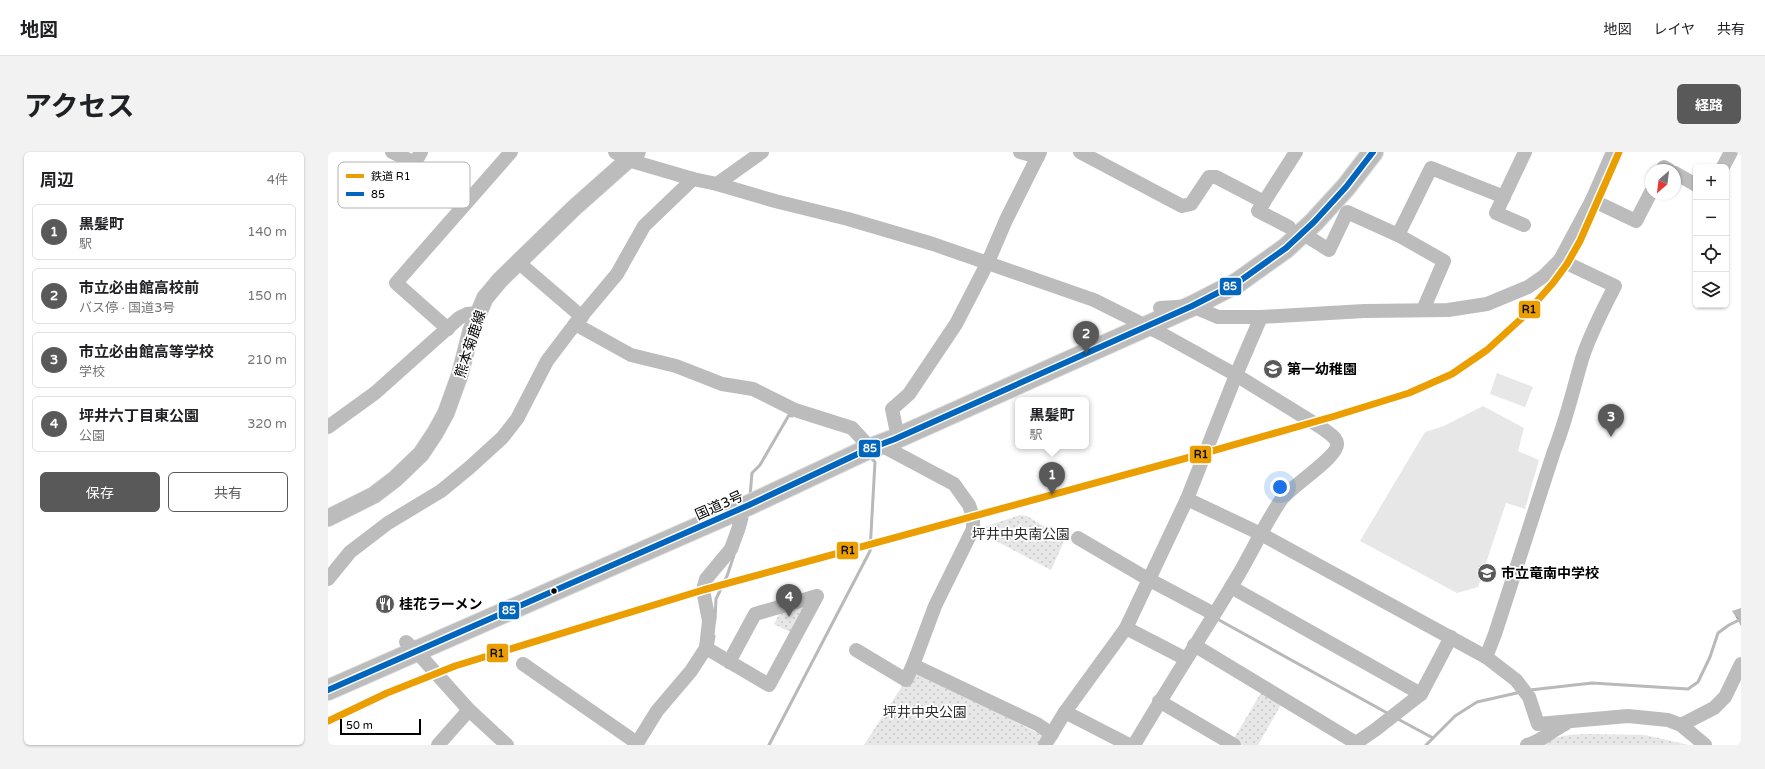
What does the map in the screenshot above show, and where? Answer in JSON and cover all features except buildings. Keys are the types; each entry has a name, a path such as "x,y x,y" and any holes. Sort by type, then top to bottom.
{"highway":[{"name":"国道3号","path":"328,677 411,647 740,509 872,442 896,428 1139,323 1192,306 1237,284 1286,248 1295,230 1360,152"},
{"name":"国道3号","path":"328,690 478,612 872,442 895,439 1139,323 1160,308 1211,284 1295,230 1346,187 1373,152"}],"main road":[{"name":"熊本菊鹿線","path":"328,518 374,494 395,479 421,454 436,433 446,413 460,374 478,313 485,298 500,280 626,155"}],"street":[{"path":"392,152 413,162 421,152"},
{"path":"470,199 511,152"},
{"path":"717,184 762,152"},
{"path":"896,428 892,409 909,394 956,324 988,262 1006,220 1039,155 1020,152"},
{"path":"1080,152 1182,206 1191,204 1204,182 1209,177 1216,177 1264,202"},
{"path":"1296,152 1258,211 1329,250 1347,212 1398,235 1444,261 1423,310"},
{"path":"1524,225 1496,213 1525,152"},
{"path":"1160,308 1192,306 1218,317 1261,317 1364,311 1448,310 1493,302 1528,287 1544,276 1560,260 1592,200 1613,152"},
{"path":"1725,164 1731,152"},
{"path":"626,155 693,179 848,219 988,262 1094,300 1236,375 1322,428 1335,438 1337,442 1337,449 1332,456 1296,485 1282,499 1231,587 1159,701 1134,745"},
{"path":"1398,235 1431,168 1504,197"},
{"path":"1681,176 1693,183"},
{"path":"328,579 350,552 388,523 441,490 470,468 502,438 517,419 547,361 578,320 617,274 644,226 693,179"},
{"path":"1592,200 1636,221 1647,200"},
{"path":"448,329 396,283 462,208"},
{"path":"1491,660 1495,634 1554,451 1564,426 1583,358 1603,309 1615,286 1560,260"},
{"path":"518,262 578,320 631,355 676,366 722,384 753,389 795,410 852,428 872,442 954,484 969,504 974,517 973,529 935,606 906,680 856,650"},
{"path":"328,427 375,393 460,318 467,314 478,313"},
{"path":"913,665 1030,721 1048,739 1065,712 1126,628 1148,579 1187,500 1236,375 1261,317"},
{"path":"1187,500 1261,534 1491,660 1516,680 1529,697 1538,724 1628,716 1668,720 1681,725 1705,745"},
{"path":"523,664 636,744 657,711 709,650 709,621 703,590 706,579 731,549 739,527 740,509"},
{"path":"1078,538 1148,579 1214,614"},
{"path":"1231,587 1421,694"},
{"path":"709,650 729,662 770,685 817,596 755,614 729,662"},
{"path":"1126,628 1186,659"},
{"path":"1194,646 1355,744 1421,694 1451,638"},
{"path":"411,647 469,710 507,745"},
{"path":"1681,725 1714,708 1725,697 1741,664"},
{"path":"1159,701 1234,745"},
{"path":"438,745 469,710"},
{"path":"1065,712 1129,745"},
{"path":"1527,745 1539,742 1554,729 1569,722"}],"green space":[{"path":"1497,373 1533,387 1525,407 1490,394"},
{"path":"1483,406 1524,428 1518,451 1539,460 1525,509 1506,503 1478,587 1457,593 1360,541 1425,432 1444,426"},
{"name":"坪井中央南公園","path":"1020,515 1027,516 1065,539 1051,570 979,532 981,528"},
{"path":"803,603 806,607 792,633 774,624 782,609"},
{"name":"坪井中央公園","path":"913,669 1043,736 1038,745 864,745"},
{"path":"1262,691 1282,703 1258,745 1241,745 1233,740"},
{"path":"1587,734 1645,735 1689,745 1544,745 1559,737"}],"water":[{"path":"1741,608 1741,626 1732,611"}],"waterway":[{"path":"750,496 752,473 760,465 789,415 792,416"},
{"path":"769,745 870,551 875,462 869,456"},
{"path":"745,526 748,514"},
{"path":"715,620 716,599 727,576 734,555"},
{"path":"1530,690 1592,683 1688,689 1698,682 1710,657 1718,633 1741,619"},
{"path":"1219,620 1389,714"},
{"path":"712,648 714,636"},
{"path":"1426,745 1455,716 1477,702 1521,692"},
{"path":"1396,718 1433,738"}],"rail line":[{"name":"R1","path":"328,721 387,693 455,666 703,590 1205,453 1409,393 1452,374 1487,350 1522,318 1553,283 1567,264 1580,241 1619,152"}],"transit line":[{"name":"85","path":"328,690 749,505 866,450 895,439 1192,306 1237,283 1286,248 1314,222 1346,187 1373,152"}],"place":[{"name":"市立必由館高校前","path":"1086,354"},
{"name":"第一幼稚園","path":"1273,369"},
{"name":"市立必由館高等学校","path":"1611,437"},
{"name":"黒髪町","path":"1052,495"},
{"name":"市立竜南中学校","path":"1487,573"},
{"name":"桂花ラーメン","path":"385,604"},
{"name":"坪井六丁目東公園","path":"789,617"}]}
